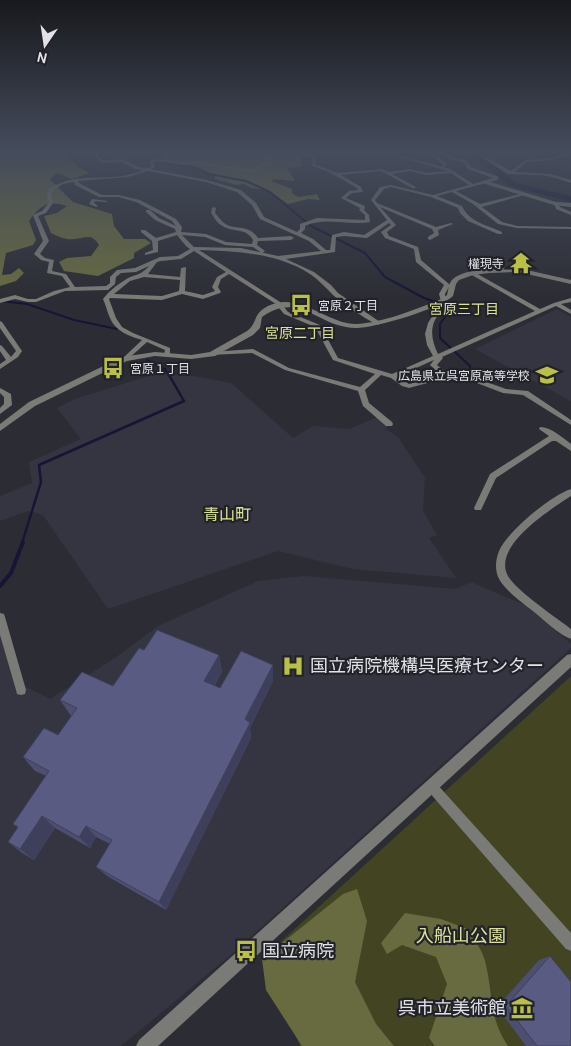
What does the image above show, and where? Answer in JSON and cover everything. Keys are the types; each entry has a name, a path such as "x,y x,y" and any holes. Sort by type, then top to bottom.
{"street":[{"path":"51,201 51,203 44,212 35,215 46,241 37,254 43,259 52,261 49,272 64,275 73,288"},
{"path":"96,206 91,204 97,201"},
{"path":"105,201 132,204 145,208 157,219 177,228 188,245 278,303 286,313 318,326 335,359 393,376 404,385 409,386 446,376 470,378 505,391 525,394 571,423"},
{"path":"137,201 174,220 180,227 179,233"},
{"path":"250,201 262,218 311,240 324,252"},
{"path":"297,234 303,229 302,225 308,221 331,218 346,222 368,220 367,215 361,210 362,207 349,201"},
{"path":"373,201 394,225 384,232 387,237 416,248 418,261 447,285 442,294 438,312 429,322 428,344 437,357"},
{"path":"446,201 460,207 464,217 500,232"},
{"path":"471,201 494,220 517,227 571,228"},
{"path":"479,206 498,201"},
{"path":"545,201 571,205"},
{"path":"375,204 436,229 451,224"},
{"path":"556,204 558,208 571,214"},
{"path":"214,208 213,213 220,223 229,227 247,229 255,243 263,251 260,253"},
{"path":"484,225 494,220"},
{"path":"281,258 332,251 334,236 344,234 365,237 389,221"},
{"path":"430,238 437,234 436,229"},
{"path":"143,231 155,240 156,251 147,254"},
{"path":"155,240 179,233 206,236 225,243 255,243 291,238"},
{"path":"0,301 12,296 33,301 73,288 88,290 108,288 113,283 113,277 119,271 136,270 157,260 179,258 195,248 222,248 281,258 312,274 329,286 336,294 378,322"},
{"path":"143,275 157,260"},
{"path":"182,292 184,268"},
{"path":"212,354 250,333 256,328 259,316 278,303 293,303 338,322 355,326 378,322 440,302 450,296 453,283 457,279 472,273 518,270 571,282"},
{"path":"108,296 162,298 182,292 203,296 218,292 215,287 219,278 229,272"},
{"path":"472,273 539,311"},
{"path":"167,355 168,349 158,343 146,340 119,327 110,313 106,299 128,280 143,275 183,279"},
{"path":"393,376 539,311 571,300"},
{"path":"556,304 571,312"},
{"path":"0,323 19,351 0,367"},
{"path":"125,359 146,340"},
{"path":"0,348 10,360"},
{"path":"0,428 32,404 125,359 141,355 191,357 253,351 287,369 361,390"},
{"path":"445,354 433,365 435,369 446,376"},
{"path":"361,390 380,373"},
{"path":"0,390 8,396 8,405 0,412"},
{"path":"361,390 366,404 389,424"},
{"path":"543,428 571,448"},
{"path":"478,508 493,476 550,438 558,438"},
{"path":"571,492 517,531 504,550 501,563 501,573 511,586 571,635"},
{"path":"0,618 21,690"},
{"path":"145,1046 571,659"},
{"path":"432,787 571,944"}],"shaded area":[{"name":"広島県立呉宮原高等学校","path":"557,309 571,317 571,401 475,349"},
{"path":"168,370 171,375 193,376 231,383 293,438 313,426 349,429 378,417 392,420 386,429 398,437 425,478 423,511 437,535 429,538 456,578 353,569 278,551 108,609 43,515 28,511 0,521 0,496 32,483 29,462 81,439 57,408 75,399"},
{"path":"304,576 456,589 471,582 527,606 571,644 571,648 233,953 121,1046 0,1046 0,625 26,687 50,699 115,658 158,626 258,581"}],"green space":[{"path":"0,201 72,201 112,214 114,226 124,239 145,239 151,243 134,253 134,258 98,276 64,271 59,262 67,258 91,256 99,245 89,237 67,239 51,233 44,216 57,213 67,206 60,204 45,205 29,221 36,240 33,245 6,253 2,275 11,274 19,268 24,273 16,281 0,286"},
{"path":"283,201 301,201 288,204"},
{"name":"入船山公園","path":"571,676 571,1046 300,1046 262,959"},
{"path":"357,889 367,921 355,982 376,1024 394,1046 302,1046 266,990 262,959 343,894"},
{"path":"405,913 441,919 470,930 485,961 492,1006 502,1036 508,1046 435,1046 429,1038 447,984 436,957 402,945 387,954 381,943"}],"building":[{"name":"国立病院機構呉医療センター","path":"157,630 219,655 204,681 220,688 241,651 273,665 245,719 250,723 159,902 96,867 112,840 86,826 79,837 42,816 20,849 8,842 18,827 13,824 49,771 23,757 44,728 58,735 77,708 60,700 82,672 113,686 139,648 144,650"},
{"name":"呉市立美術館","path":"550,956 571,982 571,1046 537,1046 506,1006"}],"waterway":[{"path":"281,201 311,226 365,253 385,277 424,298 445,305 449,311 440,324 440,338 470,366 470,373"},
{"path":"0,301 27,304 74,320 117,329"},
{"path":"147,360 165,369 169,376"},
{"path":"22,543 41,482 39,465 184,401 169,375"},
{"path":"0,586 11,573 23,542"}],"place":[{"name":"權現寺","path":"521,263"},
{"name":"宮原２丁目","path":"301,305"},
{"name":"宮原１丁目","path":"113,368"},
{"name":"広島県立呉宮原高等学校","path":"547,375"},
{"name":"国立病院機構呉医療センター","path":"293,666"},
{"name":"国立病院","path":"246,951"},
{"name":"呉市立美術館","path":"522,1008"}],"district":[{"name":"宮原三丁目","path":"464,309"},
{"name":"宮原二丁目","path":"300,333"},
{"name":"青山町","path":"227,514"}]}
